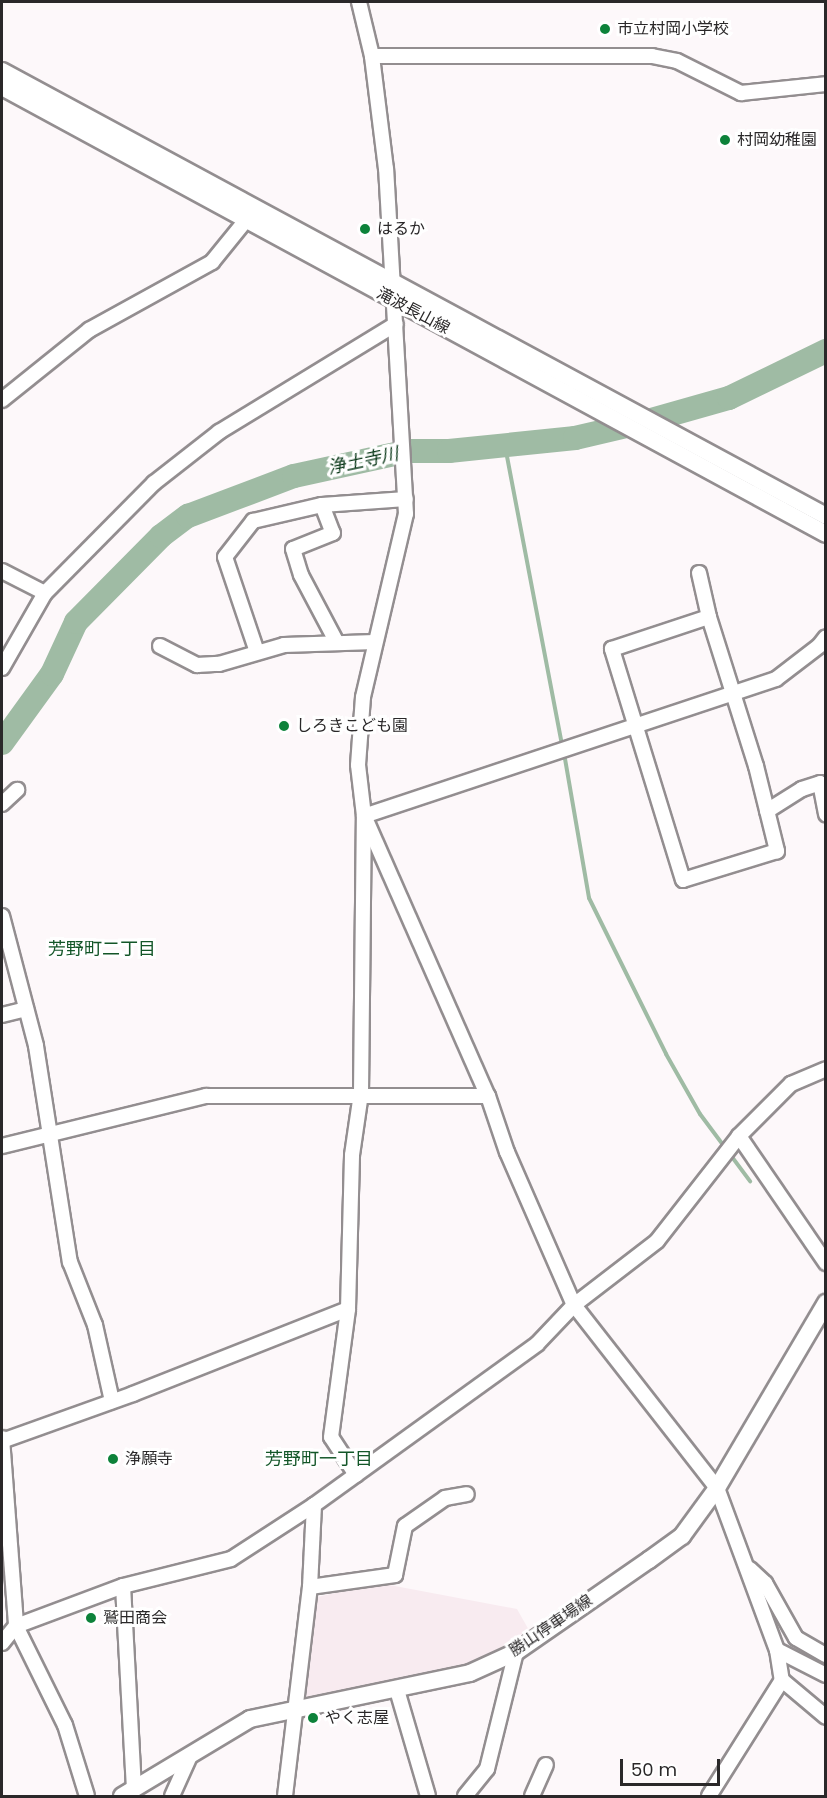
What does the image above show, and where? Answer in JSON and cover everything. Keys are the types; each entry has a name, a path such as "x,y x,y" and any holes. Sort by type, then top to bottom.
{"main road":[{"name":"滝波長山線","path":"2,71 394,293 565,393 825,516"},
{"name":"滝波長山線","path":"2,87 246,220 585,387 687,452 825,534"},
{"name":"勝山停車場線","path":"128,1792 250,1719 295,1707 397,1690 470,1673 516,1652 682,1536 717,1488 825,1303"}],"street":[{"path":"356,1474 331,1437 348,1309 352,1155 361,1093 364,816 358,765 363,697 406,514 404,423 386,169 372,57 359,2"},
{"path":"372,57 652,56 677,61 741,93 825,84"},
{"path":"2,400 89,330 212,262 246,220"},
{"path":"2,668 45,592 154,483 219,432 396,324"},
{"path":"257,652 225,557 253,521 322,505 406,500"},
{"path":"322,505 333,533 293,549 301,575 336,640"},
{"path":"2,570 45,592"},
{"path":"699,573 709,617 733,692 777,851 683,880 633,726 612,649 709,617"},
{"path":"364,816 733,692 776,680 819,646 825,637"},
{"path":"160,646 197,665 219,664 257,652 336,640 375,642"},
{"path":"767,811 802,789 820,783 825,814"},
{"path":"2,804 16,790"},
{"path":"364,816 488,1096 507,1152 574,1305 717,1488 749,1569 777,1650 782,1680 825,1717"},
{"path":"2,916 26,1009 52,1132 70,1262 95,1325 112,1401"},
{"path":"2,1015 26,1009"},
{"path":"2,1643 16,1626 123,1586 231,1559 314,1505 433,1415 519,1358 574,1305 657,1241 739,1136 791,1084 825,1069"},
{"path":"2,1146 206,1096 361,1093 488,1096"},
{"path":"739,1136 825,1263"},
{"path":"87,1797 65,1725 16,1626 2,1440 112,1401 348,1309"},
{"path":"310,1587 395,1575 405,1526 445,1498 467,1494"},
{"path":"285,1797 310,1587 314,1505"},
{"path":"749,1569 765,1583 796,1638 825,1655"},
{"path":"123,1586 128,1792"},
{"path":"777,1650 825,1676"},
{"path":"465,1797 487,1769 516,1652"},
{"path":"709,1797 782,1680"},
{"path":"397,1690 428,1797"},
{"path":"172,1797 189,1756"},
{"path":"532,1797 546,1765"}],"shaded area":[{"path":"379,1583 517,1609 530,1632 497,1653 459,1668 300,1698 313,1598"}],"waterway":[{"name":"浄土寺川","path":"2,743 52,674 76,622 161,536 188,516 294,476 409,451 449,451 575,438 644,422 729,398 826,351"},
{"path":"505,446 562,746"},
{"path":"564,753 589,898 666,1054 700,1114 750,1181"}],"place":[{"name":"市立村岡小学校","path":"605,29"},
{"name":"村岡幼稚園","path":"725,140"},
{"name":"はるか","path":"365,229"},
{"name":"しろきこども園","path":"284,726"},
{"name":"浄願寺","path":"113,1459"},
{"name":"鷲田商会","path":"91,1618"},
{"name":"やく志屋","path":"313,1718"}],"district":[{"name":"芳野町二丁目","path":"102,949"},
{"name":"芳野町一丁目","path":"319,1459"}]}
